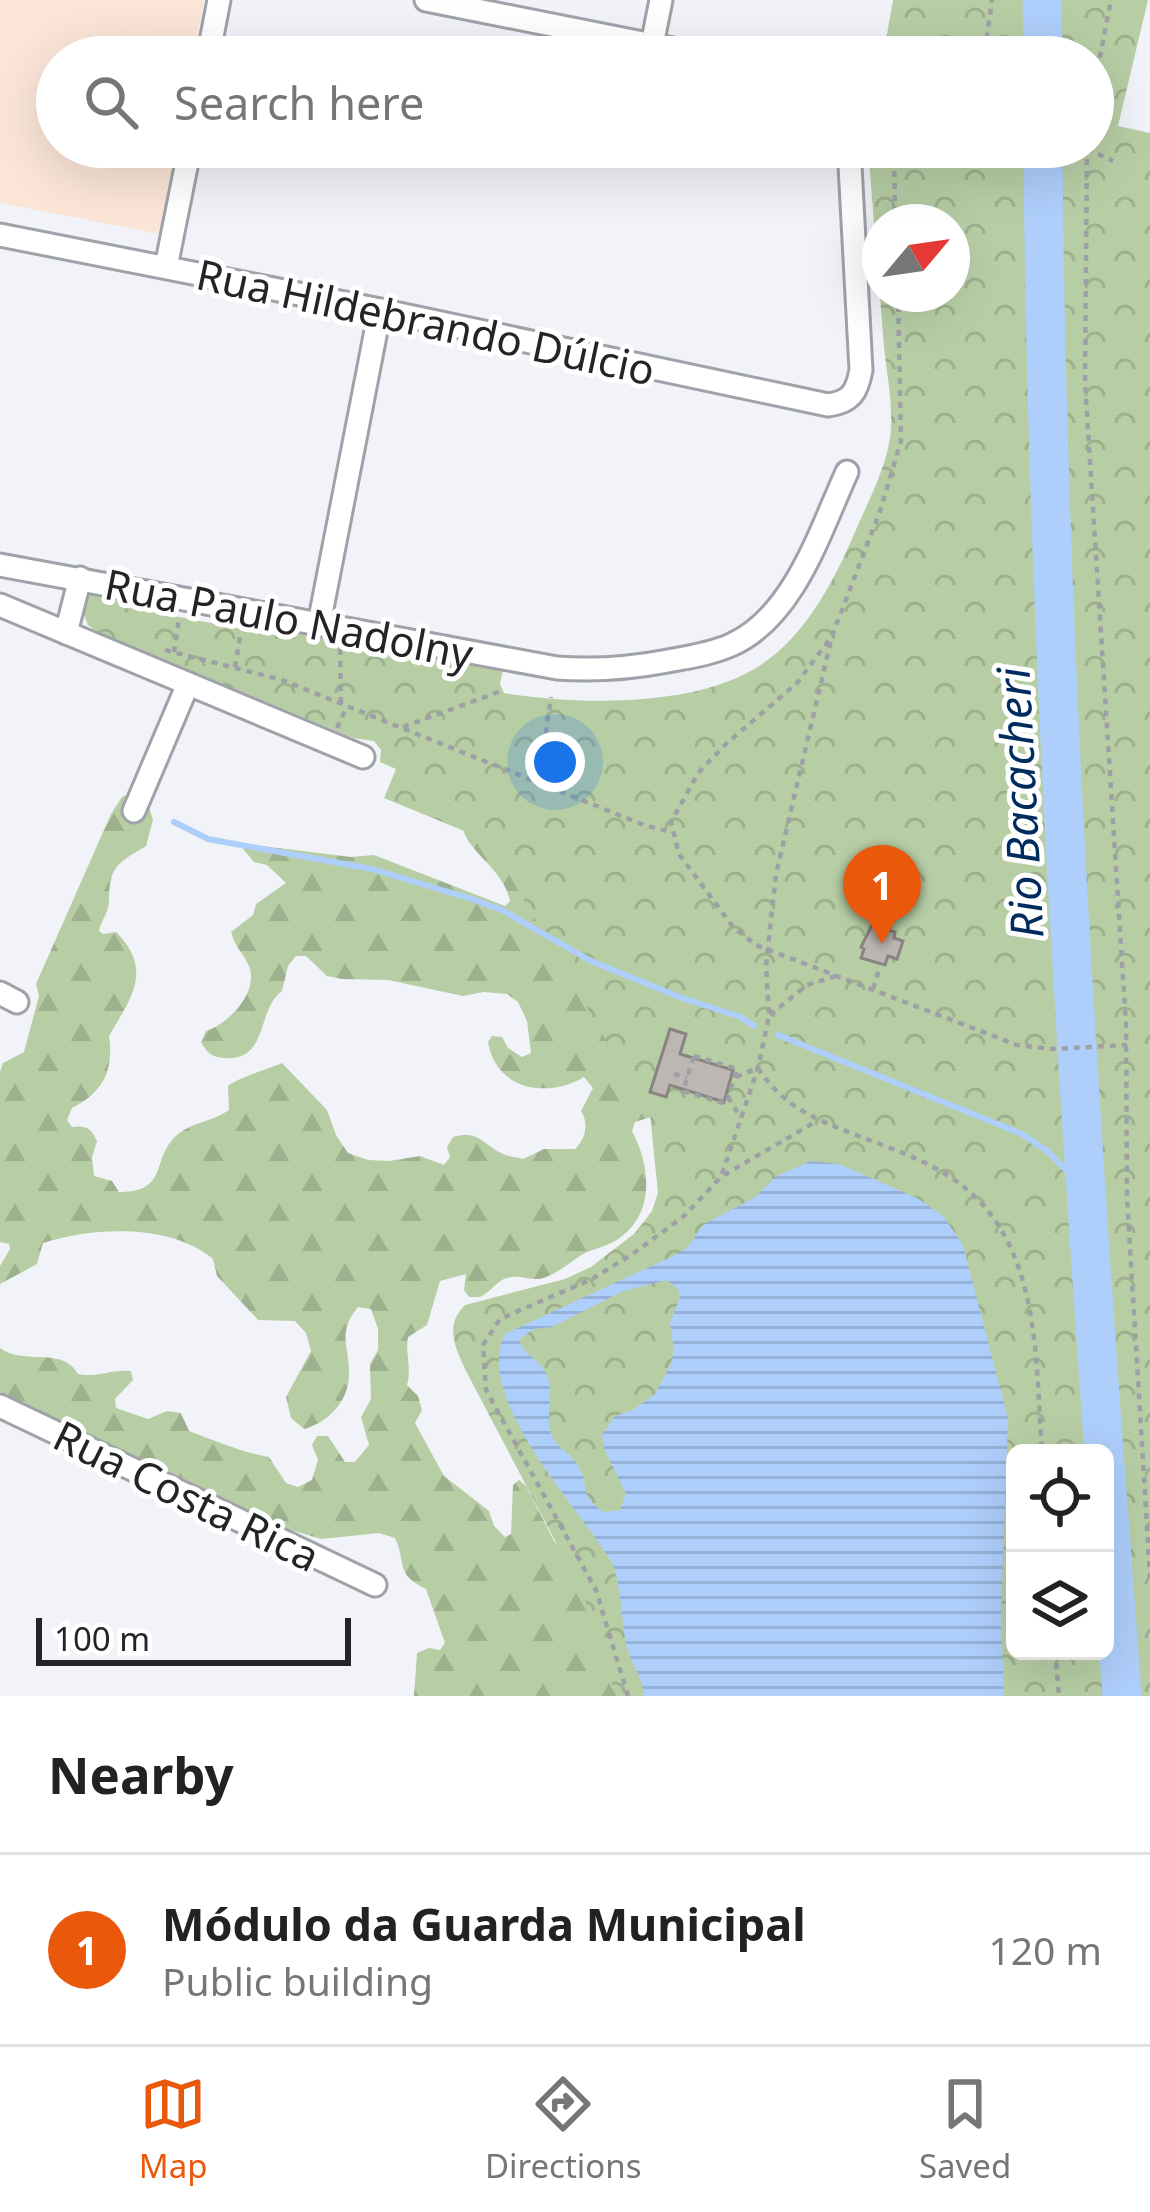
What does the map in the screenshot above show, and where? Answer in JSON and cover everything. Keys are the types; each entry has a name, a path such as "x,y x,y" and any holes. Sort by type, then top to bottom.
{"street":[{"path":"212,36 219,0"},
{"path":"426,0 607,36"},
{"path":"654,36 661,0"},
{"path":"166,267 186,168"},
{"name":"Rua Hildebrando Dúlcio","path":"0,235 828,405 850,399 858,388 861,340 850,168"},
{"path":"320,623 380,310"},
{"name":"Rua Paulo Nadolny","path":"0,566 577,670 639,666 730,646 754,632 806,562 847,472"},
{"path":"66,633 80,578"},
{"path":"0,605 364,757"},
{"path":"134,811 188,683"},
{"name":"Rua Costa Rica","path":"0,1406 375,1585"}],"path":[{"path":"987,36 992,0"},
{"path":"1104,36 1111,0"},
{"path":"894,168 895,204"},
{"path":"1087,168 1085,383 1126,1045 1127,1198 1150,1576"},
{"path":"721,1177 758,1068 769,1016 765,991 786,822 832,636 897,461 901,421 898,312"},
{"path":"890,421 901,421"},
{"path":"174,652 179,619"},
{"path":"236,667 242,632"},
{"path":"338,728 344,705 340,635"},
{"path":"832,636 797,683 698,773 679,803 671,832 680,854 733,926 769,950 995,1038 1052,1049 1126,1045"},
{"path":"160,649 236,667 344,705 671,832"},
{"path":"402,727 504,690"},
{"path":"539,781 550,698"},
{"path":"873,989 880,966"},
{"path":"769,1016 790,994 836,976"},
{"path":"694,1056 737,1070 726,1104 683,1091 687,1078 694,1056"},
{"path":"734,1078 758,1068"},
{"path":"758,1068 774,1090 817,1121 932,1166 992,1216 1016,1257 1030,1307 1041,1444"},
{"path":"674,1073 687,1078"},
{"path":"728,1097 742,1120"},
{"path":"628,1696 596,1590 487,1390 483,1345 500,1319 592,1279 634,1253 684,1216 721,1177 817,1121"},
{"path":"1056,1660 1059,1696"}],"shaded area":[{"path":"0,0 204,0 197,36 36,36 36,168 172,168 160,234 0,203"}],"green space":[{"path":"893,0 1148,0 1118,126 1150,133 1150,1696 616,1696 583,1594 466,1371 453,1329 465,1305 565,1279 591,1267 635,1233 652,1211 658,1193 650,1115 497,854 469,833 384,798 396,769 380,762 381,750 374,741 353,738 97,632 88,625 81,608 84,599 100,589 122,591 121,606 285,637 289,622 504,665 500,684 504,693 601,701 705,689 736,678 778,652 828,587 880,474 888,450 891,404 881,312 970,312 970,204 873,204 870,168 1114,168 1114,36 887,36"},
{"path":"135,791 146,798 153,820 146,846 121,862 113,874 99,931 116,932 128,946 135,984 109,1036 110,1060 104,1079 92,1095 72,1108 67,1120 72,1127 93,1133 97,1141 92,1157 94,1176 112,1181 119,1192 146,1186 177,1135 229,1110 228,1086 282,1063 327,1110 348,1153 368,1160 420,1156 444,1165 453,1137 468,1135 523,1159 544,1149 575,1149 584,1136 581,1111 593,1088 584,1077 555,1088 525,1086 501,1071 493,1058 488,1042 492,1036 502,1037 522,1057 531,1053 527,1021 518,1002 507,994 463,996 388,980 342,979 327,976 306,956 296,956 248,1052 224,1058 208,1052 201,1042 206,1031 231,1015 245,998 251,979 231,932 253,915 256,904 286,883 267,865 254,862 243,849 246,844 351,857 374,855 505,906 510,901 506,889 470,843 462,825 482,825 657,1115 635,1122 632,1131 643,1160 646,1190 638,1218 628,1231 550,1276 507,1278 480,1297 469,1297 464,1290 466,1274 440,1281 427,1325 408,1337 407,1343 407,1385 418,1396 422,1410 415,1423 444,1476 489,1511 494,1526 505,1537 511,1534 513,1485 519,1480 526,1486 554,1541 574,1566 626,1696 414,1696 417,1653 440,1650 445,1643 426,1589 405,1573 395,1538 379,1533 321,1539 291,1530 76,1435 0,1392 0,1348 63,1361 78,1374 131,1371 133,1380 115,1399 116,1408 148,1419 167,1411 181,1413 189,1431 269,1457 286,1483 298,1487 312,1480 318,1460 312,1445 317,1436 328,1436 345,1462 355,1462 369,1445 361,1417 371,1399 370,1364 378,1350 371,1309 358,1307 348,1324 348,1382 342,1400 322,1421 304,1429 291,1418 286,1397 311,1351 306,1333 295,1321 258,1320 217,1276 213,1259 196,1247 154,1234 84,1234 43,1243 37,1264 0,1284 0,1266 10,1249 0,1242 0,1072 3,1063 24,1052 39,996 36,984 111,814 122,797"}],"water":[{"path":"811,1161 839,1164 917,1198 943,1216 963,1245 1008,1419 1001,1615 1004,1696 644,1696 626,1644 611,1561 516,1420 503,1388 499,1359 505,1334 675,1255 687,1248 704,1224 754,1198 777,1176","holes":["667,1280 680,1297 670,1323 671,1364 655,1394 615,1416 602,1435 626,1493 620,1510 604,1512 590,1500 578,1466 552,1436 547,1375 519,1340 533,1329 552,1327 623,1291"]}],"building":[{"path":"872,925 895,932 894,938 903,941 897,959 888,956 885,965 861,958"},
{"path":"670,1029 686,1034 680,1054 733,1070 724,1102 670,1085 666,1097 650,1092"}],"waterway":[{"name":"Rio Bacacheri","path":"1042,0 1043,36"},
{"name":"Rio Bacacheri","path":"1043,168 1049,474 1063,800 1103,1444"},
{"path":"174,822 208,839 372,869 475,900 502,910 591,961 754,1026"},
{"path":"778,1035 1022,1134 1047,1151 1085,1189"},
{"name":"Rio Bacacheri","path":"1111,1552 1122,1696"}],"place":[{"name":"Módulo da Guarda Municipal","path":"882,944"}]}
